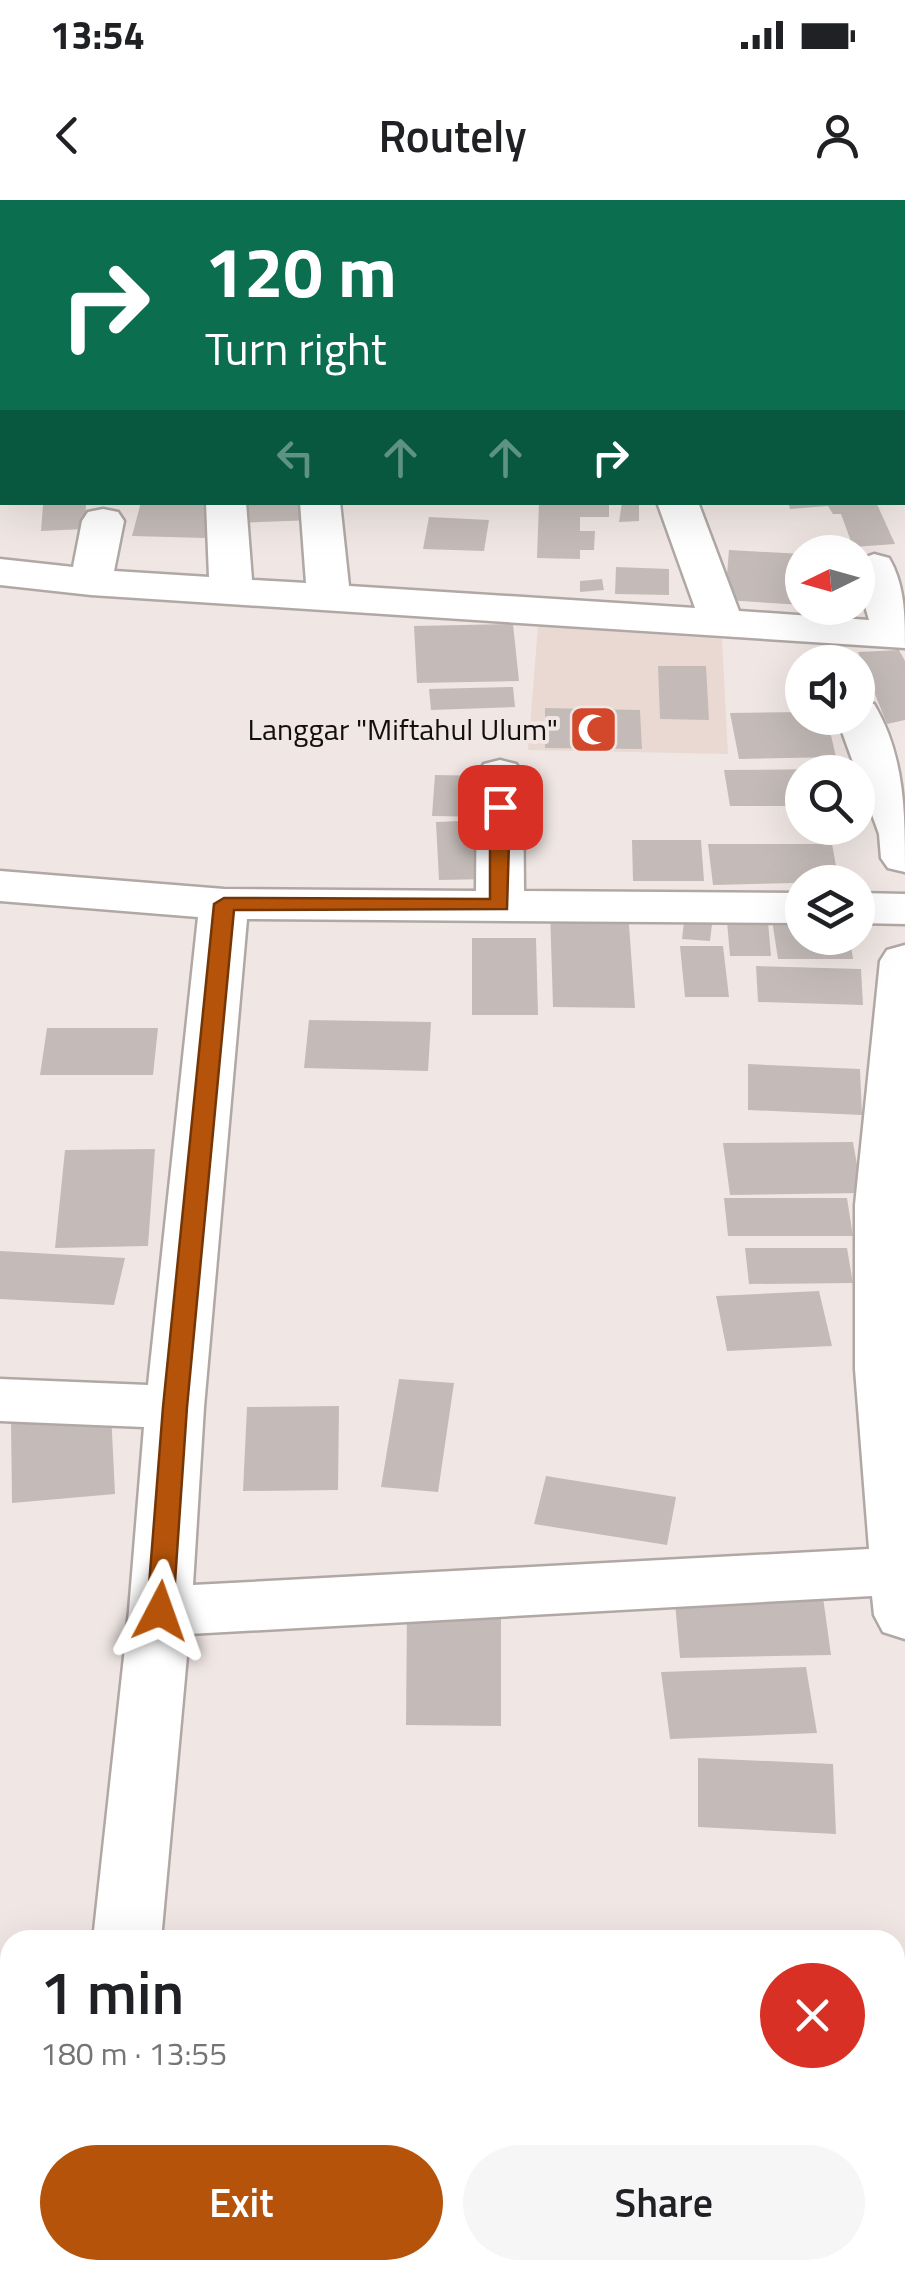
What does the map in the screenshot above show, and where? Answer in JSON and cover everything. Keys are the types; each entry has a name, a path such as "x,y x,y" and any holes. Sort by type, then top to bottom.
{"street":[{"path":"226,505 230,590"},
{"path":"320,505 329,596"},
{"path":"678,505 722,622"},
{"path":"92,582 102,521"},
{"path":"836,645 900,635 875,570"},
{"path":"0,572 92,582 722,622 826,645"},
{"path":"866,735 903,834 905,858"},
{"path":"500,774 500,905"},
{"path":"0,886 224,904 785,908"},
{"path":"128,1930 224,904"},
{"path":"875,908 905,909"},
{"path":"160,1611 902,1568 884,1369 882,1205 905,961"},
{"path":"0,1400 175,1407"}],"shaded area":[{"path":"538,626 722,639 728,754 528,750"}],"building":[{"path":"43,505 86,505 85,529 41,531"},
{"path":"140,505 213,505 205,538 132,536"},
{"path":"237,505 314,505 314,520 237,523"},
{"path":"539,505 609,505 609,517 580,517 580,531 595,531 594,550 580,550 580,559 537,558"},
{"path":"622,505 639,505 639,521 619,522"},
{"path":"789,505 877,505 895,544 875,545 875,535 849,535 841,514 833,514 828,506 790,509"},
{"path":"429,517 489,520 484,551 423,549"},
{"path":"729,550 785,553 785,604 725,600"},
{"path":"616,567 669,569 669,595 615,594"},
{"path":"602,579 604,590 580,592 580,581"},
{"path":"513,624 519,681 417,683 414,626"},
{"path":"899,650 905,661 905,720 887,724 875,694 875,651"},
{"path":"658,666 706,666 709,720 660,719"},
{"path":"513,687 515,707 431,710 429,689"},
{"name":"Langgar \"Miftahul Ulum\"","path":"545,708 640,710 642,749 545,748"},
{"path":"785,712 785,735 831,735 836,755 739,759 730,713"},
{"path":"785,769 785,806 730,806 724,770"},
{"path":"435,775 492,776 491,817 432,816"},
{"path":"486,820 490,879 439,880 436,822"},
{"path":"632,840 701,840 704,881 633,881"},
{"path":"708,844 832,845 836,865 785,865 785,883 713,885"},
{"path":"726,910 767,910 771,956 730,956"},
{"path":"550,911 628,911 635,1008 553,1007"},
{"path":"685,913 713,916 710,941 682,939"},
{"path":"772,920 785,920 785,955 852,955 853,959 778,959"},
{"path":"472,938 536,938 538,1015 472,1015"},
{"path":"680,946 723,946 729,997 685,997"},
{"path":"756,966 861,969 863,1005 758,1002"},
{"path":"309,1020 431,1022 428,1071 304,1068"},
{"path":"47,1028 158,1028 153,1075 40,1075"},
{"path":"748,1064 860,1069 862,1115 748,1110"},
{"path":"853,1142 862,1193 730,1195 723,1143"},
{"path":"155,1149 148,1246 55,1248 65,1150"},
{"path":"724,1198 847,1198 853,1236 728,1236"},
{"path":"745,1248 847,1248 853,1283 749,1284"},
{"path":"0,1251 125,1258 114,1305 0,1299"},
{"path":"819,1291 832,1346 727,1351 716,1296"},
{"path":"399,1379 454,1383 438,1492 381,1487"},
{"path":"339,1406 338,1490 243,1491 247,1407"},
{"path":"111,1412 115,1494 12,1503 11,1421"},
{"path":"546,1476 676,1497 667,1545 534,1524"},
{"path":"822,1590 831,1655 680,1658 674,1592"},
{"path":"407,1607 501,1607 501,1726 406,1725"},
{"path":"806,1667 817,1733 670,1739 661,1672"},
{"path":"698,1758 833,1764 836,1834 698,1827"}],"place":[{"name":"Langgar \"Miftahul Ulum\"","path":"593,729"}],"route":[{"path":"160,1611 175,1407 224,904 500,905 500,807"}]}
